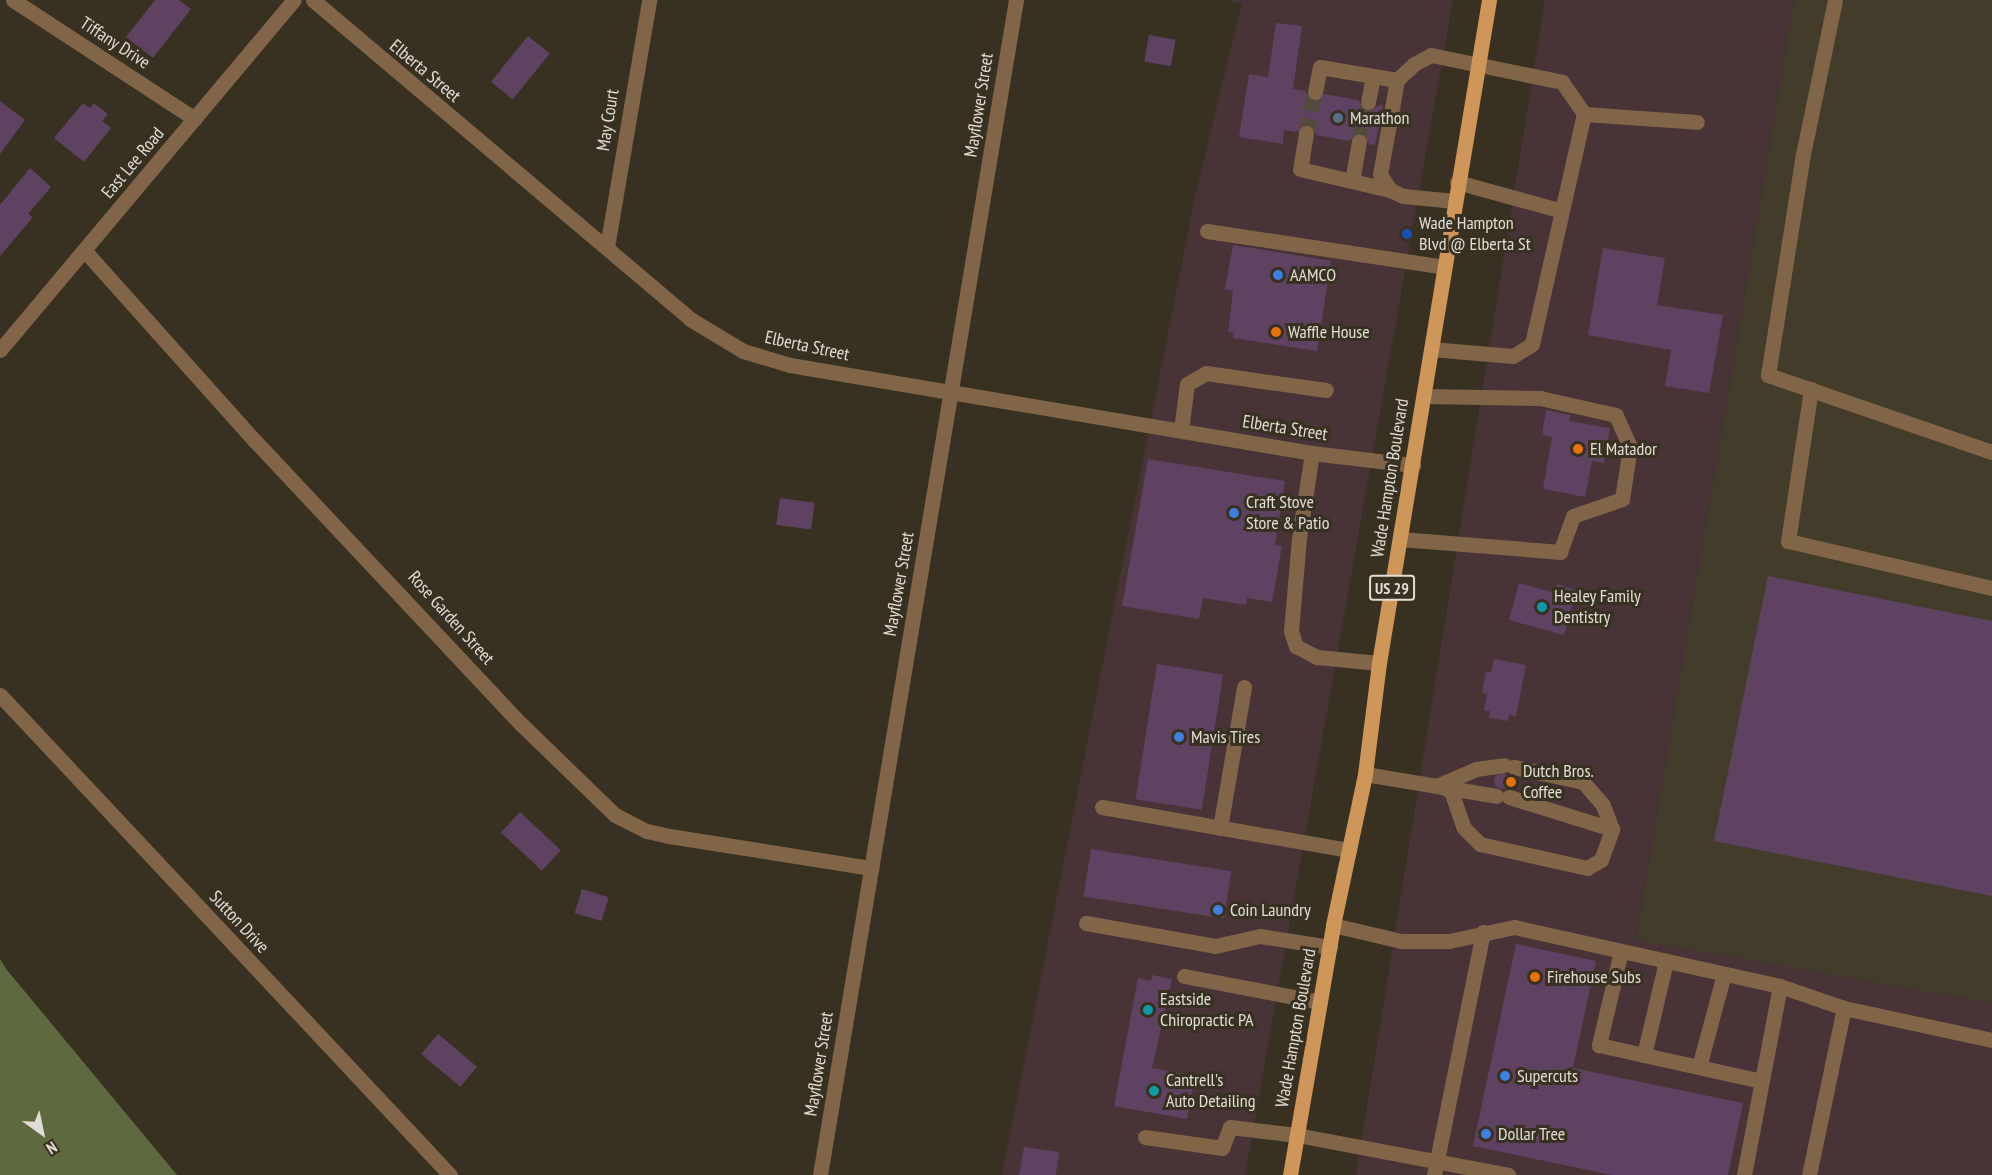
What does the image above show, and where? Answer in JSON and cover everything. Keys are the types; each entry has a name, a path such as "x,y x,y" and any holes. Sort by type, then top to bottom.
{"main road":[{"name":"Wade Hampton Boulevard","path":"1290,1175 1333,925 1365,774 1378,663 1413,465 1476,62 1489,0"}],"street":[{"name":"Tiffany Drive","path":"14,0 195,119"},
{"name":"East Lee Road","path":"0,350 294,0"},
{"name":"Elberta Street","path":"313,0 690,319 743,351 790,365 1312,453 1413,465"},
{"name":"May Court","path":"607,247 649,0"},
{"name":"Mayflower Street","path":"820,1175 1016,0"},
{"path":"1835,0 1803,154 1768,375 1992,452"},
{"path":"1390,190 1380,174 1397,80 1414,64 1431,56 1476,62 1562,82 1584,114 1532,344 1513,356 1431,349"},
{"path":"1315,92 1320,67 1397,80"},
{"path":"1368,102 1373,76"},
{"path":"1584,114 1697,122"},
{"path":"1306,134 1300,169 1390,190 1403,196 1455,201"},
{"path":"1352,181 1359,142"},
{"path":"1457,182 1562,211"},
{"path":"1207,231 1444,267"},
{"name":"Rose Garden Street","path":"84,250 255,441 521,724 615,815 669,836 871,868"},
{"path":"1181,430 1187,384 1206,372 1326,390"},
{"path":"1811,389 1788,541 1992,588"},
{"path":"1400,539 1560,552 1573,516 1622,499 1624,488 1630,447 1616,415 1540,398 1424,396"},
{"path":"1312,453 1299,538 1291,631 1296,646 1317,657 1378,663"},
{"path":"1220,828 1244,687"},
{"name":"Sutton Drive","path":"0,694 450,1175"},
{"path":"1509,766 1583,783 1603,804 1612,830 1601,860 1587,868 1480,844 1464,828 1451,791 1439,785 1476,769 1509,766"},
{"path":"1365,774 1502,797 1612,830"},
{"path":"1102,807 1349,850"},
{"path":"1086,923 1215,946 1260,936 1330,947"},
{"path":"1333,925 1401,940 1449,941 1514,927 1780,986 1844,1008 1992,1040"},
{"path":"1435,1168 1483,932"},
{"path":"1621,951 1599,1045 1762,1082"},
{"path":"1644,1055 1666,961"},
{"path":"1699,1067 1724,974"},
{"path":"1184,976 1320,1002"},
{"path":"1744,1175 1780,986"},
{"path":"1809,1175 1844,1008"},
{"path":"1145,1137 1222,1148 1230,1127 1297,1135 1435,1168 1508,1175"}],"shaded area":[{"path":"1227,0 1453,0 1245,1175 1002,1175 1196,191 1242,4"},
{"path":"1545,0 1794,0 1636,939 1992,1003 1992,1175 1356,1175"},
{"path":"1794,0 1992,0 1992,1003 1636,940"}],"green space":[{"path":"0,959 7,970 177,1175 0,1175"}],"building":[{"path":"155,0 179,0 191,9 153,58 126,37"},
{"path":"1276,23 1302,26 1293,89 1305,91 1314,102 1324,94 1358,100 1367,112 1383,104 1375,145 1369,144 1360,132 1349,141 1316,135 1313,126 1307,123 1296,132 1284,130 1283,144 1239,137 1249,74 1268,77"},
{"path":"1149,35 1176,40 1171,66 1144,62"},
{"path":"528,36 550,54 513,99 491,82"},
{"path":"0,101 25,120 0,154"},
{"path":"83,103 90,108 94,103 108,114 102,121 111,128 84,162 54,138"},
{"path":"30,168 51,187 28,214 33,217 0,256 0,205"},
{"path":"1233,245 1331,261 1317,351 1233,338 1234,333 1228,332 1233,291 1225,289"},
{"path":"1603,248 1665,258 1657,305 1723,315 1709,393 1665,386 1671,350 1588,335"},
{"name":"El Matador","path":"1546,410 1570,415 1569,421 1610,428 1604,463 1592,461 1585,497 1543,489 1552,437 1542,435"},
{"name":"Craft Stove Store & Patio","path":"1148,459 1285,481 1275,545 1282,546 1272,602 1247,598 1246,605 1203,598 1199,619 1122,606"},
{"path":"780,498 815,503 811,530 776,525"},
{"path":"1768,576 1992,621 1992,896 1714,841"},
{"name":"Healey Family Dentistry","path":"1519,583 1555,593 1557,584 1576,590 1564,635 1509,620"},
{"path":"1494,659 1526,665 1516,716 1509,715 1508,721 1489,718 1490,711 1484,710 1487,694 1482,693 1486,671 1491,672"},
{"name":"Mavis Tires","path":"1157,664 1223,674 1202,810 1136,799"},
{"path":"1499,773 1505,773 1510,781 1508,787 1499,789 1494,784 1494,778"},
{"path":"520,812 561,850 542,871 501,832"},
{"path":"1091,849 1231,871 1224,919 1083,896"},
{"path":"582,889 609,897 601,921 575,913"},
{"path":"1516,944 1596,961 1573,1068 1743,1103 1728,1175 1612,1175 1473,1146"},
{"path":"1152,975 1172,979 1152,1068 1195,1076 1187,1119 1114,1106 1138,978 1151,981"},
{"path":"438,1034 477,1067 460,1087 421,1054"},
{"path":"1024,1147 1059,1152 1056,1175 1019,1175"}],"tunnel":[{"path":"1306,133 1315,92"},
{"path":"1359,142 1368,102"}],"place":[{"name":"Marathon","path":"1338,118"},
{"name":"Wade Hampton Blvd @ Elberta St","path":"1407,234"},
{"name":"AAMCO","path":"1278,275"},
{"name":"Waffle House","path":"1276,332"},
{"name":"El Matador","path":"1578,449"},
{"name":"Craft Stove Store & Patio","path":"1234,513"},
{"name":"Healey Family Dentistry","path":"1542,607"},
{"name":"Mavis Tires","path":"1179,737"},
{"name":"Dutch Bros. Coffee","path":"1511,782"},
{"name":"Coin Laundry","path":"1218,910"},
{"name":"Firehouse Subs","path":"1535,977"},
{"name":"Eastside Chiropractic PA","path":"1148,1010"},
{"name":"Supercuts","path":"1505,1076"},
{"name":"Cantrell's Auto Detailing","path":"1154,1091"},
{"name":"Dollar Tree","path":"1486,1134"}]}
